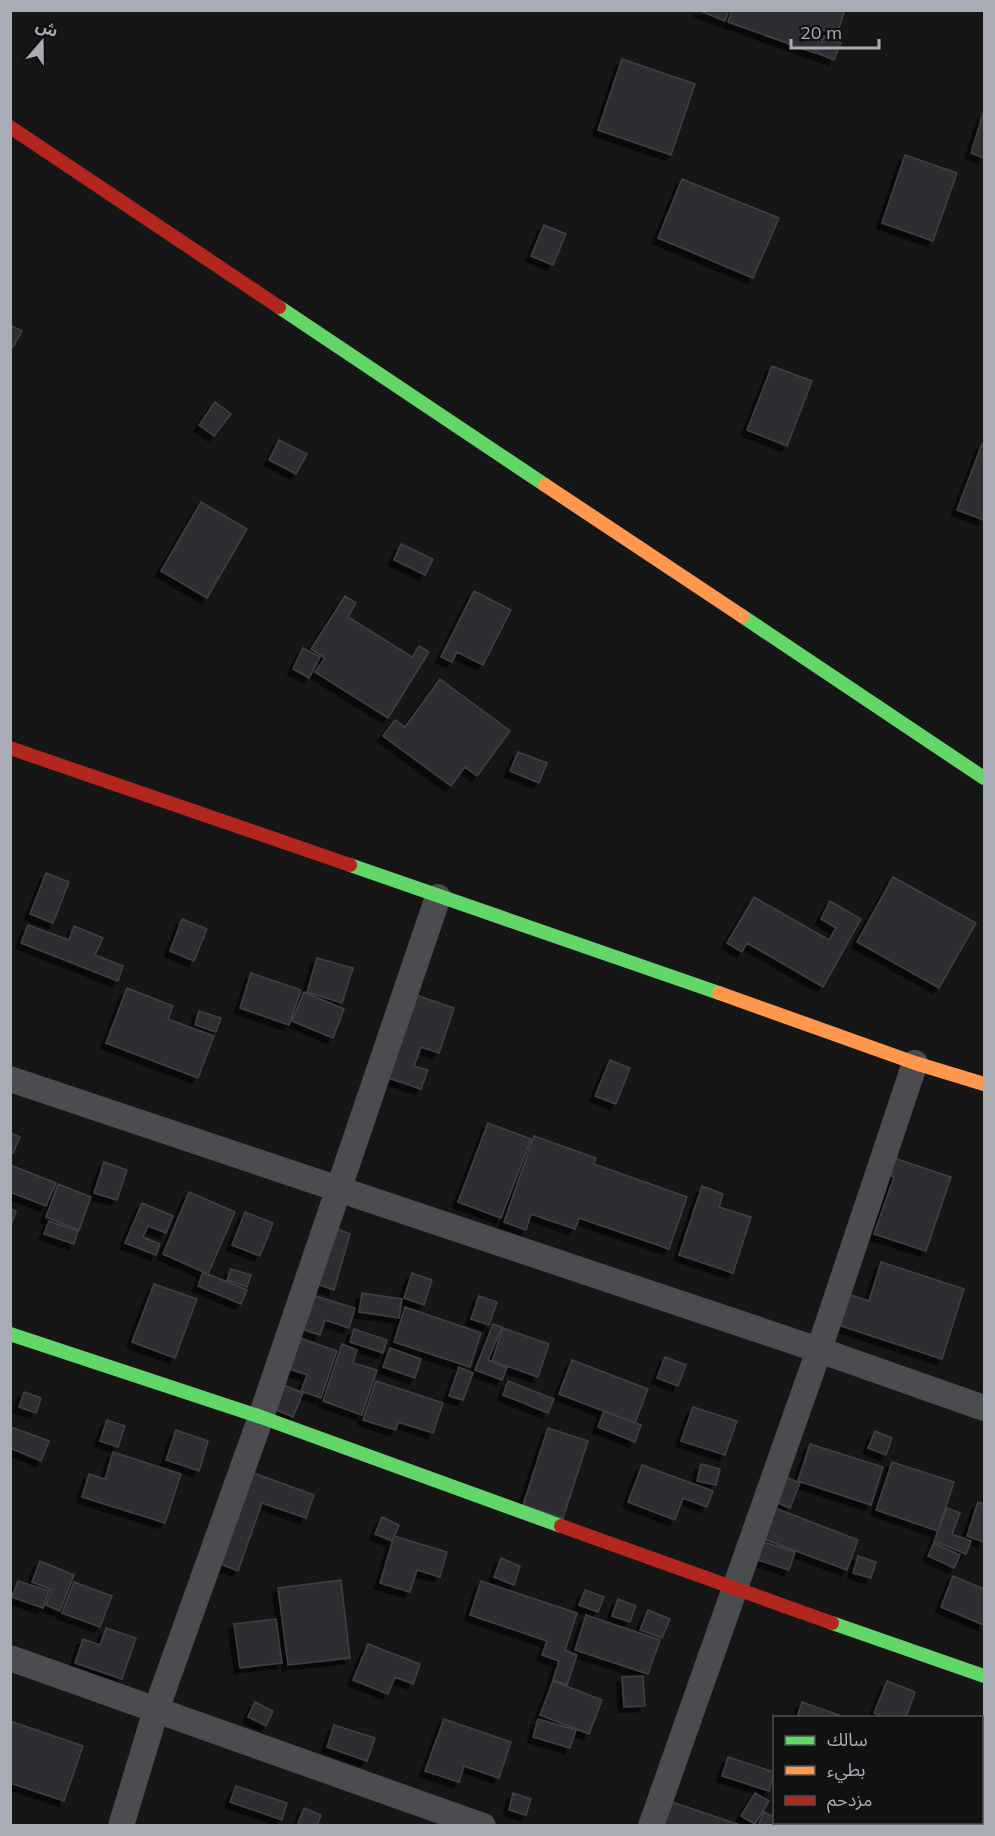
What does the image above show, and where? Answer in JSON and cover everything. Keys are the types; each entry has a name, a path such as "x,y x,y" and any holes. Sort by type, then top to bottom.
{"street":[{"path":"10,127 984,778"},
{"path":"10,748 686,981 915,1063 984,1084"},
{"path":"121,1826 156,1710 261,1417 438,897"},
{"path":"651,1826 819,1350 915,1063"},
{"path":"10,1079 819,1350 984,1408"},
{"path":"10,1334 261,1417 984,1676"},
{"path":"10,1659 483,1826"}],"building":[{"path":"698,10 729,10 725,21"},
{"path":"732,10 845,10 837,34 823,30 815,53 728,22"},
{"path":"824,36 841,43 834,60 817,53"},
{"path":"622,59 695,84 671,155 598,130"},
{"path":"984,115 984,158 971,153"},
{"path":"905,155 957,173 933,241 882,223"},
{"path":"682,179 779,218 753,278 658,238"},
{"path":"544,225 566,234 553,265 531,256"},
{"path":"10,325 22,331 13,347 10,346"},
{"path":"772,366 812,381 787,446 747,430"},
{"path":"215,402 231,414 214,436 199,425"},
{"path":"279,440 307,454 296,474 269,460"},
{"path":"982,444 984,445 984,520 957,510"},
{"path":"201,502 247,529 207,598 161,571"},
{"path":"401,544 433,559 425,575 394,560"},
{"path":"474,591 511,610 483,665 457,652 452,662 441,657"},
{"path":"345,596 356,603 348,617 412,657 419,646 429,652 388,718 315,672 325,658 311,649"},
{"path":"303,648 320,657 309,678 293,669"},
{"path":"440,679 510,731 477,776 465,767 451,786 383,736 395,720 405,727"},
{"path":"518,752 547,763 539,783 510,771"},
{"path":"46,873 69,882 53,923 30,914"},
{"path":"893,877 976,923 939,988 857,942"},
{"path":"754,897 829,940 836,928 821,919 830,901 861,919 823,987 747,943 742,952 727,943"},
{"path":"182,919 207,929 194,961 170,951"},
{"path":"28,925 69,940 74,926 103,938 95,955 123,966 118,981 21,943"},
{"path":"317,958 353,968 342,1003 307,992"},
{"path":"251,973 301,990 289,1025 240,1008"},
{"path":"127,988 173,1006 168,1019 214,1036 198,1078 106,1043"},
{"path":"304,992 344,1009 333,1038 292,1021"},
{"path":"416,995 454,1008 439,1053 421,1047 414,1066 428,1070 421,1089 388,1078"},
{"path":"199,1011 221,1018 216,1032 195,1025"},
{"path":"610,1060 630,1068 616,1104 595,1096"},
{"path":"488,1123 531,1139 501,1218 458,1202"},
{"path":"10,1133 20,1137 13,1153 10,1152"},
{"path":"534,1136 596,1158 594,1164 687,1197 669,1249 579,1218 575,1229 531,1214 526,1230 504,1222"},
{"path":"891,1157 951,1177 926,1251 874,1234 894,1177 885,1174"},
{"path":"104,1162 127,1170 117,1200 94,1193"},
{"path":"10,1165 56,1183 46,1206 10,1192"},
{"path":"58,1184 91,1197 79,1230 46,1217"},
{"path":"702,1186 723,1194 719,1207 751,1217 733,1273 679,1255"},
{"path":"189,1192 235,1212 208,1274 163,1254"},
{"path":"142,1203 173,1216 166,1233 148,1226 143,1237 160,1244 156,1255 125,1243"},
{"path":"10,1209 16,1211 12,1223 10,1223"},
{"path":"245,1212 273,1223 260,1256 232,1245"},
{"path":"49,1221 78,1231 74,1244 44,1234"},
{"path":"332,1227 350,1234 334,1290 314,1283"},
{"path":"881,1262 964,1289 942,1359 835,1324 845,1293 869,1301"},
{"path":"231,1269 251,1275 247,1287 227,1280"},
{"path":"203,1272 247,1290 241,1304 198,1286"},
{"path":"412,1273 432,1280 424,1305 404,1298"},
{"path":"154,1284 197,1299 175,1358 132,1342"},
{"path":"362,1293 402,1299 399,1318 359,1312"},
{"path":"312,1295 355,1308 349,1328 325,1320 320,1335 301,1329"},
{"path":"479,1296 497,1302 489,1325 471,1319"},
{"path":"405,1307 481,1333 470,1367 394,1342"},
{"path":"493,1324 502,1327 488,1360 507,1368 502,1380 475,1370"},
{"path":"503,1328 549,1344 538,1377 492,1361"},
{"path":"354,1329 387,1340 383,1353 350,1342"},
{"path":"294,1336 337,1351 321,1398 301,1391 307,1375 284,1367"},
{"path":"342,1344 357,1350 353,1363 377,1370 362,1415 323,1401"},
{"path":"390,1348 421,1359 415,1378 383,1367"},
{"path":"665,1357 686,1365 678,1386 657,1378"},
{"path":"572,1360 648,1389 635,1423 559,1394"},
{"path":"459,1367 473,1373 463,1400 449,1396"},
{"path":"376,1381 443,1403 433,1433 398,1422 396,1430 363,1420"},
{"path":"508,1381 554,1399 548,1413 503,1395"},
{"path":"279,1383 303,1393 293,1417 269,1407"},
{"path":"24,1392 41,1398 36,1413 19,1407"},
{"path":"693,1407 737,1421 725,1455 681,1441"},
{"path":"604,1411 641,1425 635,1442 598,1427"},
{"path":"107,1420 125,1426 118,1447 100,1441"},
{"path":"11,1427 49,1441 41,1461 10,1448"},
{"path":"548,1428 588,1441 563,1518 523,1505"},
{"path":"176,1430 208,1441 199,1471 166,1460"},
{"path":"875,1431 892,1438 886,1455 868,1448"},
{"path":"810,1444 883,1467 871,1505 798,1481"},
{"path":"113,1452 181,1474 165,1523 82,1497 89,1474 105,1479"},
{"path":"892,1462 954,1482 938,1531 876,1510"},
{"path":"701,1464 720,1469 716,1485 697,1481"},
{"path":"642,1465 713,1491 707,1507 683,1498 675,1520 628,1502"},
{"path":"251,1472 314,1495 306,1518 262,1503 238,1571 218,1563"},
{"path":"778,1474 800,1483 790,1508 768,1499"},
{"path":"978,1502 984,1504 984,1542 967,1536"},
{"path":"775,1508 858,1540 847,1570 764,1539"},
{"path":"947,1508 960,1513 952,1534 971,1541 966,1554 934,1541"},
{"path":"382,1517 399,1525 392,1541 375,1534"},
{"path":"394,1536 447,1552 440,1577 417,1570 410,1592 380,1583"},
{"path":"764,1542 795,1552 789,1570 758,1560"},
{"path":"934,1543 960,1555 954,1568 928,1556"},
{"path":"858,1556 876,1562 871,1578 853,1573"},
{"path":"501,1558 520,1566 514,1585 494,1577"},
{"path":"40,1561 74,1575 60,1611 46,1605 52,1590 32,1582"},
{"path":"953,1576 984,1589 984,1625 941,1607"},
{"path":"341,1580 350,1658 288,1665 278,1588"},
{"path":"18,1581 49,1591 43,1608 12,1597"},
{"path":"481,1581 577,1613 565,1650 577,1655 567,1685 553,1680 559,1661 542,1655 547,1641 470,1615"},
{"path":"74,1582 112,1596 100,1627 62,1613"},
{"path":"585,1590 604,1597 598,1612 579,1605"},
{"path":"618,1599 636,1606 630,1622 612,1616"},
{"path":"648,1610 670,1619 662,1638 640,1630"},
{"path":"586,1615 660,1640 648,1674 575,1650"},
{"path":"276,1619 282,1663 240,1668 234,1624"},
{"path":"106,1628 136,1638 122,1679 75,1663 83,1639 100,1645"},
{"path":"368,1644 420,1664 413,1684 395,1677 388,1694 353,1680"},
{"path":"643,1676 645,1706 624,1707 622,1677"},
{"path":"553,1681 602,1700 589,1734 540,1715"},
{"path":"887,1681 915,1692 907,1716 881,1716 874,1713"},
{"path":"255,1702 273,1711 266,1726 248,1717"},
{"path":"802,1702 841,1716 798,1716"},
{"path":"444,1719 511,1742 499,1778 464,1766 459,1782 425,1771"},
{"path":"538,1719 576,1730 570,1748 533,1737"},
{"path":"13,1722 83,1746 64,1801 10,1783 10,1729"},
{"path":"334,1725 375,1738 367,1761 327,1747"},
{"path":"728,1757 773,1772 769,1791 722,1776"},
{"path":"236,1786 287,1803 282,1820 230,1802"},
{"path":"513,1793 531,1799 526,1815 509,1810"},
{"path":"755,1793 769,1801 755,1824 741,1816"},
{"path":"672,1802 743,1826 654,1826"},
{"path":"304,1808 321,1815 317,1826 305,1826 298,1823"},
{"path":"764,1812 773,1816 773,1824 796,1826 758,1826"}],"traffic: fast":[{"path":"279,307 545,485"},
{"path":"742,616 984,778"},
{"path":"350,865 719,993"},
{"path":"10,1334 261,1417 561,1526"},
{"path":"832,1623 984,1676"}],"traffic: slow":[{"path":"545,485 742,616"},
{"path":"719,993 915,1063 984,1084"}],"traffic: jam":[{"path":"10,127 279,307"},
{"path":"10,748 350,865"},
{"path":"561,1526 832,1623"}]}
